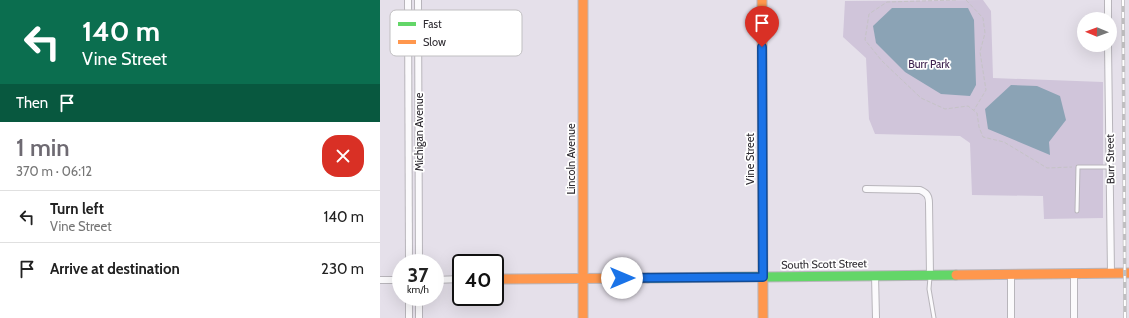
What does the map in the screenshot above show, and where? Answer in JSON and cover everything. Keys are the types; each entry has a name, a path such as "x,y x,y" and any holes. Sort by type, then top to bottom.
{"street":[{"name":"Michigan Avenue","path":"408,0 408,10"},
{"name":"Michigan Avenue","path":"418,0 418,10"},
{"name":"Lincoln Avenue","path":"583,0 583,318"},
{"name":"Vine Street","path":"762,0 763,318"},
{"path":"1108,0 1108,12"},
{"name":"Burr Street","path":"1108,52 1111,273"},
{"name":"Michigan Avenue","path":"408,56 409,254"},
{"name":"Michigan Avenue","path":"418,56 419,254"},
{"path":"866,190 920,190 926,192 929,197 930,275"},
{"name":"South Scott Street","path":"504,279 1129,273"},
{"path":"1011,274 1011,318"},
{"path":"1074,274 1074,318"},
{"path":"875,276 876,318"},
{"path":"380,280 392,280"},
{"path":"409,306 409,318"},
{"path":"419,306 419,318"}],"lane":[{"path":"1077,211 1078,167 1110,167"},
{"path":"930,275 929,289 934,318"}],"path":[{"path":"956,0 887,2 869,14 865,40 882,61 921,98 945,108 968,106 974,110 977,113 979,127 983,137 1004,142 1047,168 1078,167"},
{"path":"966,0 984,18 985,33 980,52 986,90 974,110"}],"green space":[{"name":"Burr Park","path":"983,0 991,11 993,78 1103,82 1103,218 1044,219 1043,196 972,195 970,143 960,136 875,134 869,119 866,58 843,37 845,1"}],"water":[{"path":"892,8 968,8 974,20 976,85 970,96 941,94 905,72 876,43 873,26"},
{"path":"1011,85 1037,86 1060,96 1066,120 1049,142 1050,155 988,129 985,109"}],"railway":[{"path":"1123,0 1125,318"}],"traffic: fast":[{"path":"648,278 956,275"}],"traffic: slow":[{"path":"583,0 583,318"},
{"path":"762,0 763,318"},
{"path":"956,275 1129,273"},
{"path":"504,279 648,278"}],"route":[{"path":"622,278 763,277 762,47"}]}
